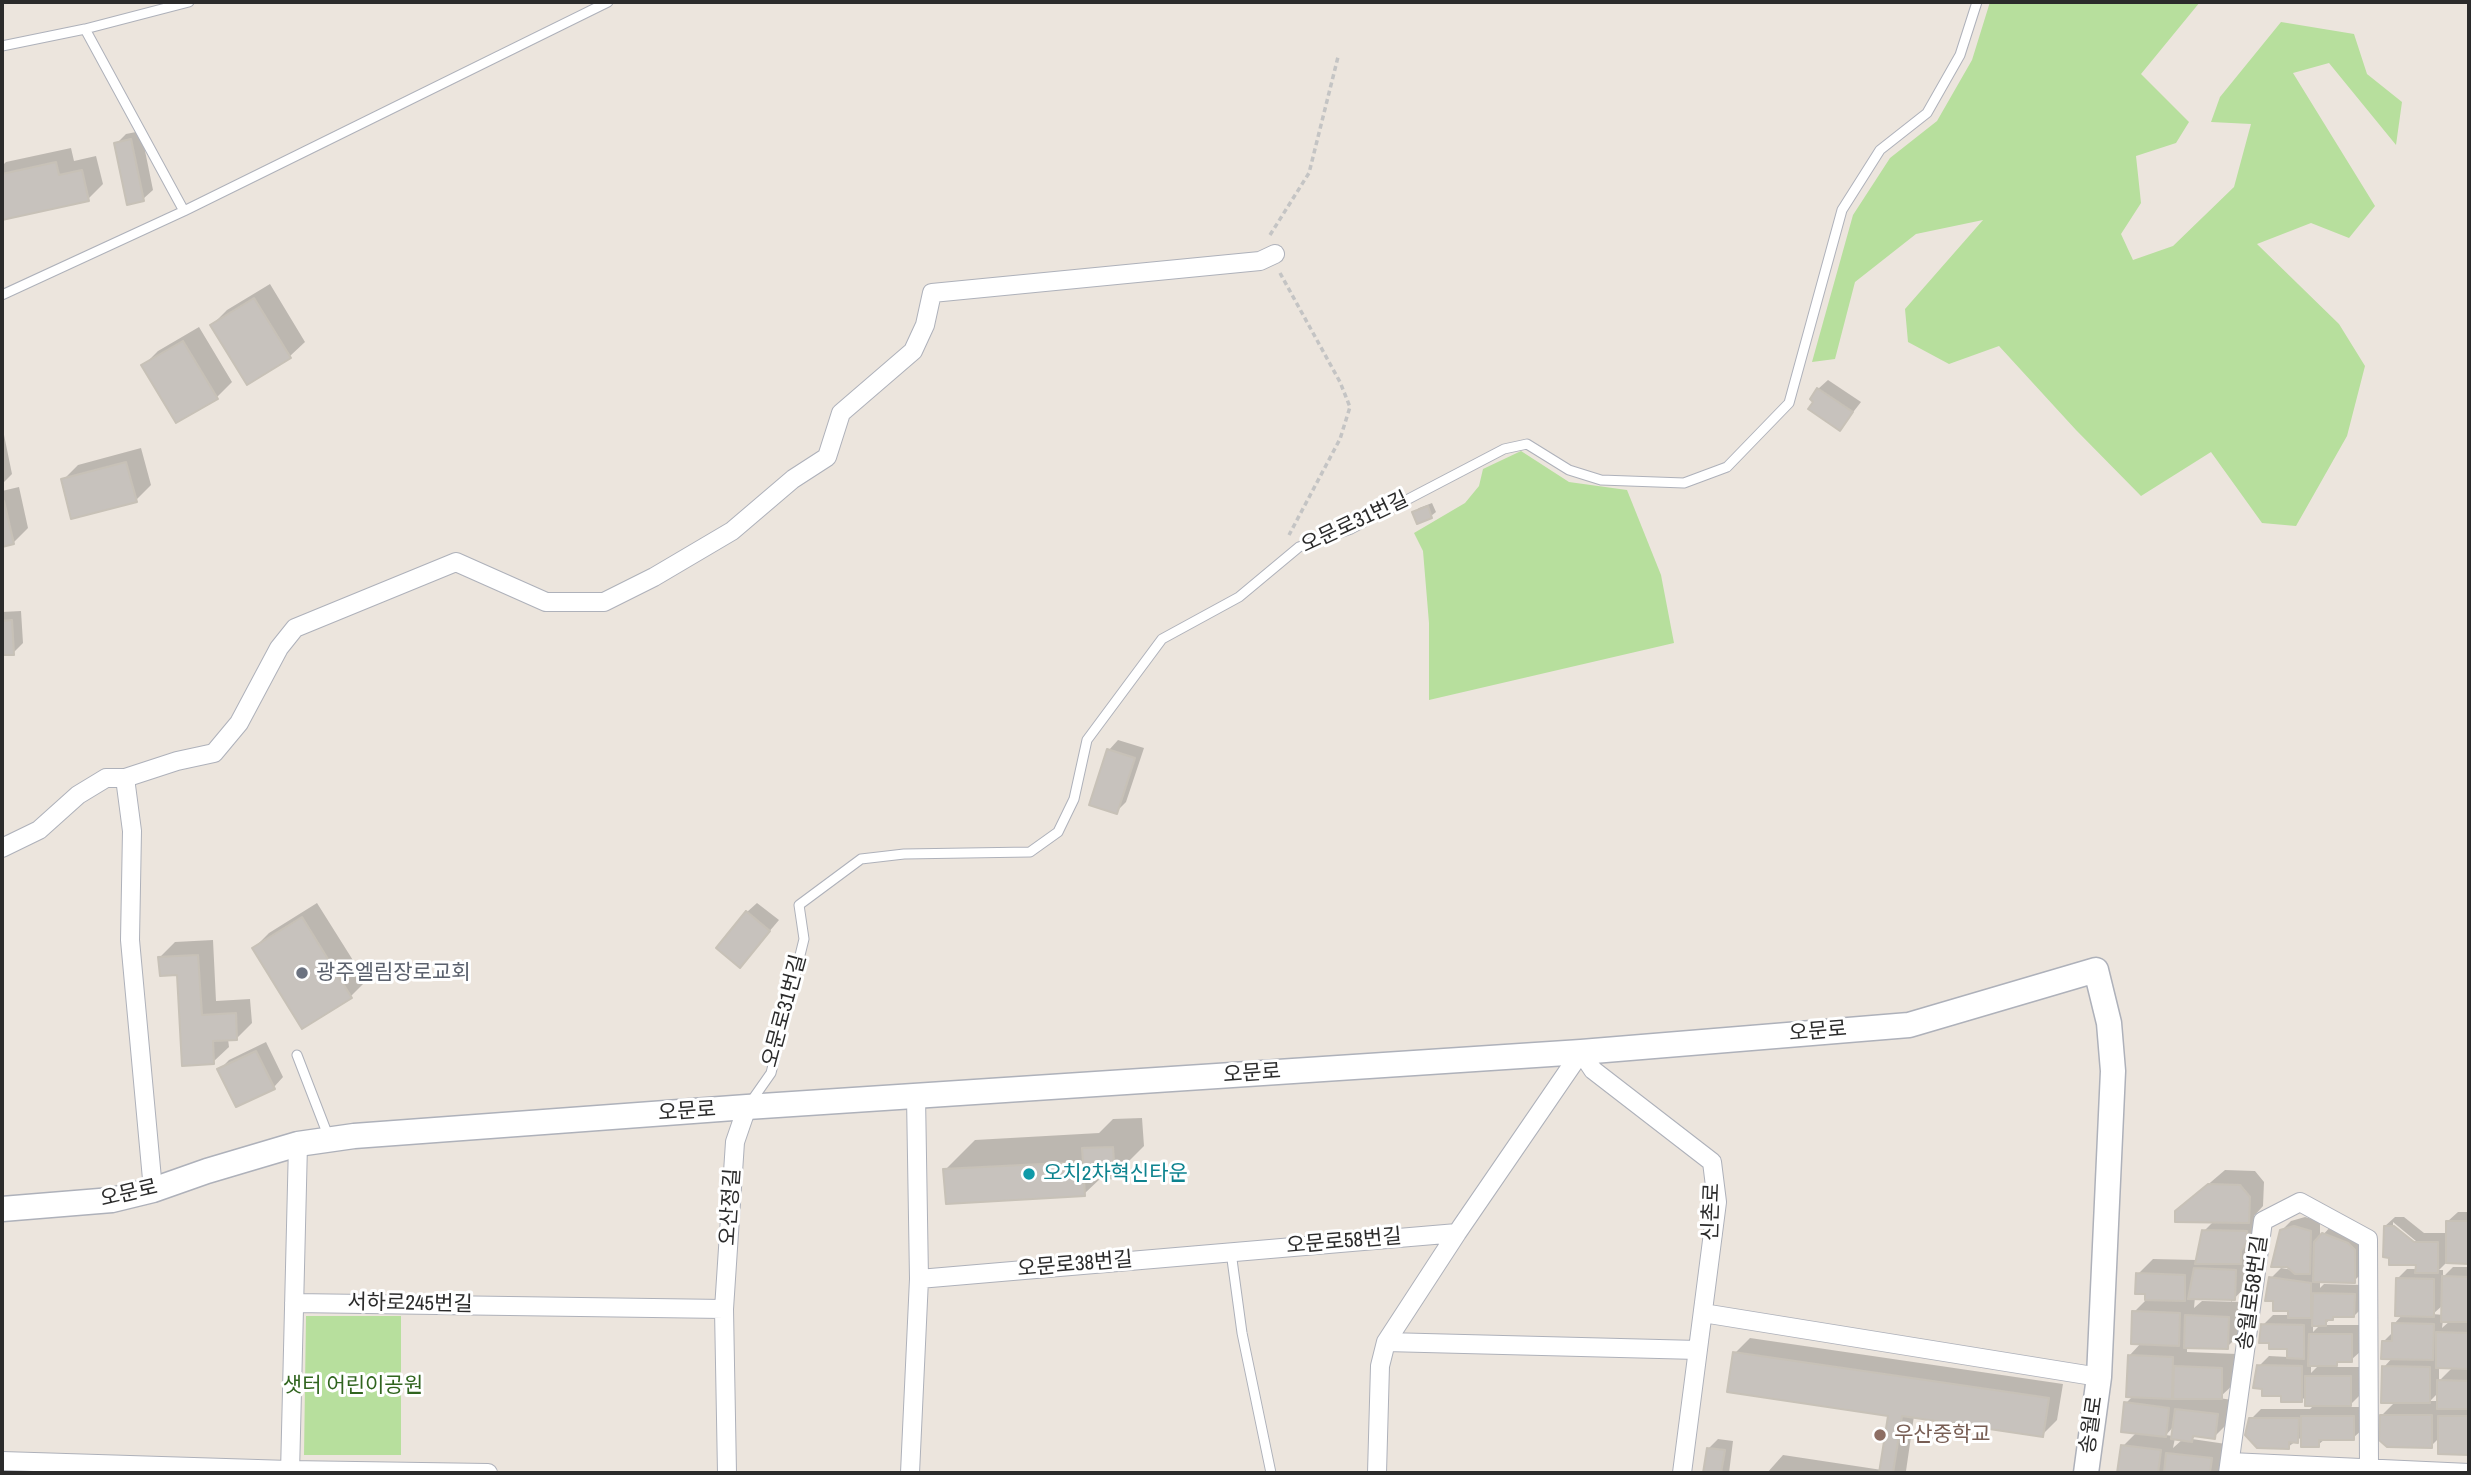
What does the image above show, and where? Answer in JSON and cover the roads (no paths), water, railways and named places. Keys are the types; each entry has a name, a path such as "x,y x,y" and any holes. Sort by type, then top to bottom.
{"street":[{"path":"2,848 39,830 78,795 106,778 125,778 177,761 214,754 239,723 279,648 295,628 456,562 546,602 604,602 654,577 732,531 793,479 827,457 841,413 914,351 925,325 932,293 1260,261 1275,254"},
{"path":"125,778 132,831 130,940 153,1190"},
{"name":"오문로","path":"2,1209 112,1200 153,1190 298,1144 329,1139 747,1107 1581,1052 1909,1025 2096,970 2109,1023 2113,1071 2099,1377"},
{"path":"1377,1473 1380,1366 1386,1342 1581,1052"},
{"name":"신촌로","path":"1581,1052 1593,1070 1712,1162 1717,1202 1682,1473"},
{"path":"910,1473 919,1279 916,1096"},
{"name":"오산정길","path":"727,1473 724,1309 735,1142 747,1107"},
{"path":"290,1472 298,1144"},
{"name":"송월로58번길","path":"2369,1469 2368,1240 2300,1202 2263,1221 2229,1468 2469,1473"},
{"name":"오문로58번길","path":"1231,1252 1457,1233"},
{"name":"오문로38번길","path":"919,1279 1231,1252"},
{"name":"서하로245번길","path":"294,1303 724,1309"},
{"path":"1703,1313 2099,1377"},
{"path":"1386,1342 1698,1350"},
{"name":"송월로","path":"2086,1473 2099,1377"},
{"path":"2,1461 290,1472 488,1473"}],"lane":[{"path":"2,46 85,29 189,2"},
{"path":"2,295 184,211 608,2"},
{"name":"오문로31번길","path":"747,1107 771,1073 804,939 799,905 861,859 904,854 1030,852 1058,832 1074,799 1087,740 1162,639 1238,597 1299,547 1351,529 1504,449 1527,444 1569,470 1601,480 1684,484 1727,467 1789,403 1842,210 1880,150 1927,113 1961,55 1977,2"},
{"path":"85,29 184,211"},
{"path":"297,1055 329,1139"},
{"path":"1231,1252 1242,1333 1271,1473"}],"place":[{"name":"광주엘림장로교회","path":"302,973"},
{"name":"오치2차혁신타운","path":"1029,1174"},
{"name":"우산중학교","path":"1880,1435"}],"park label":[{"name":"샛터 어린이공원","path":"353,1386"}]}
